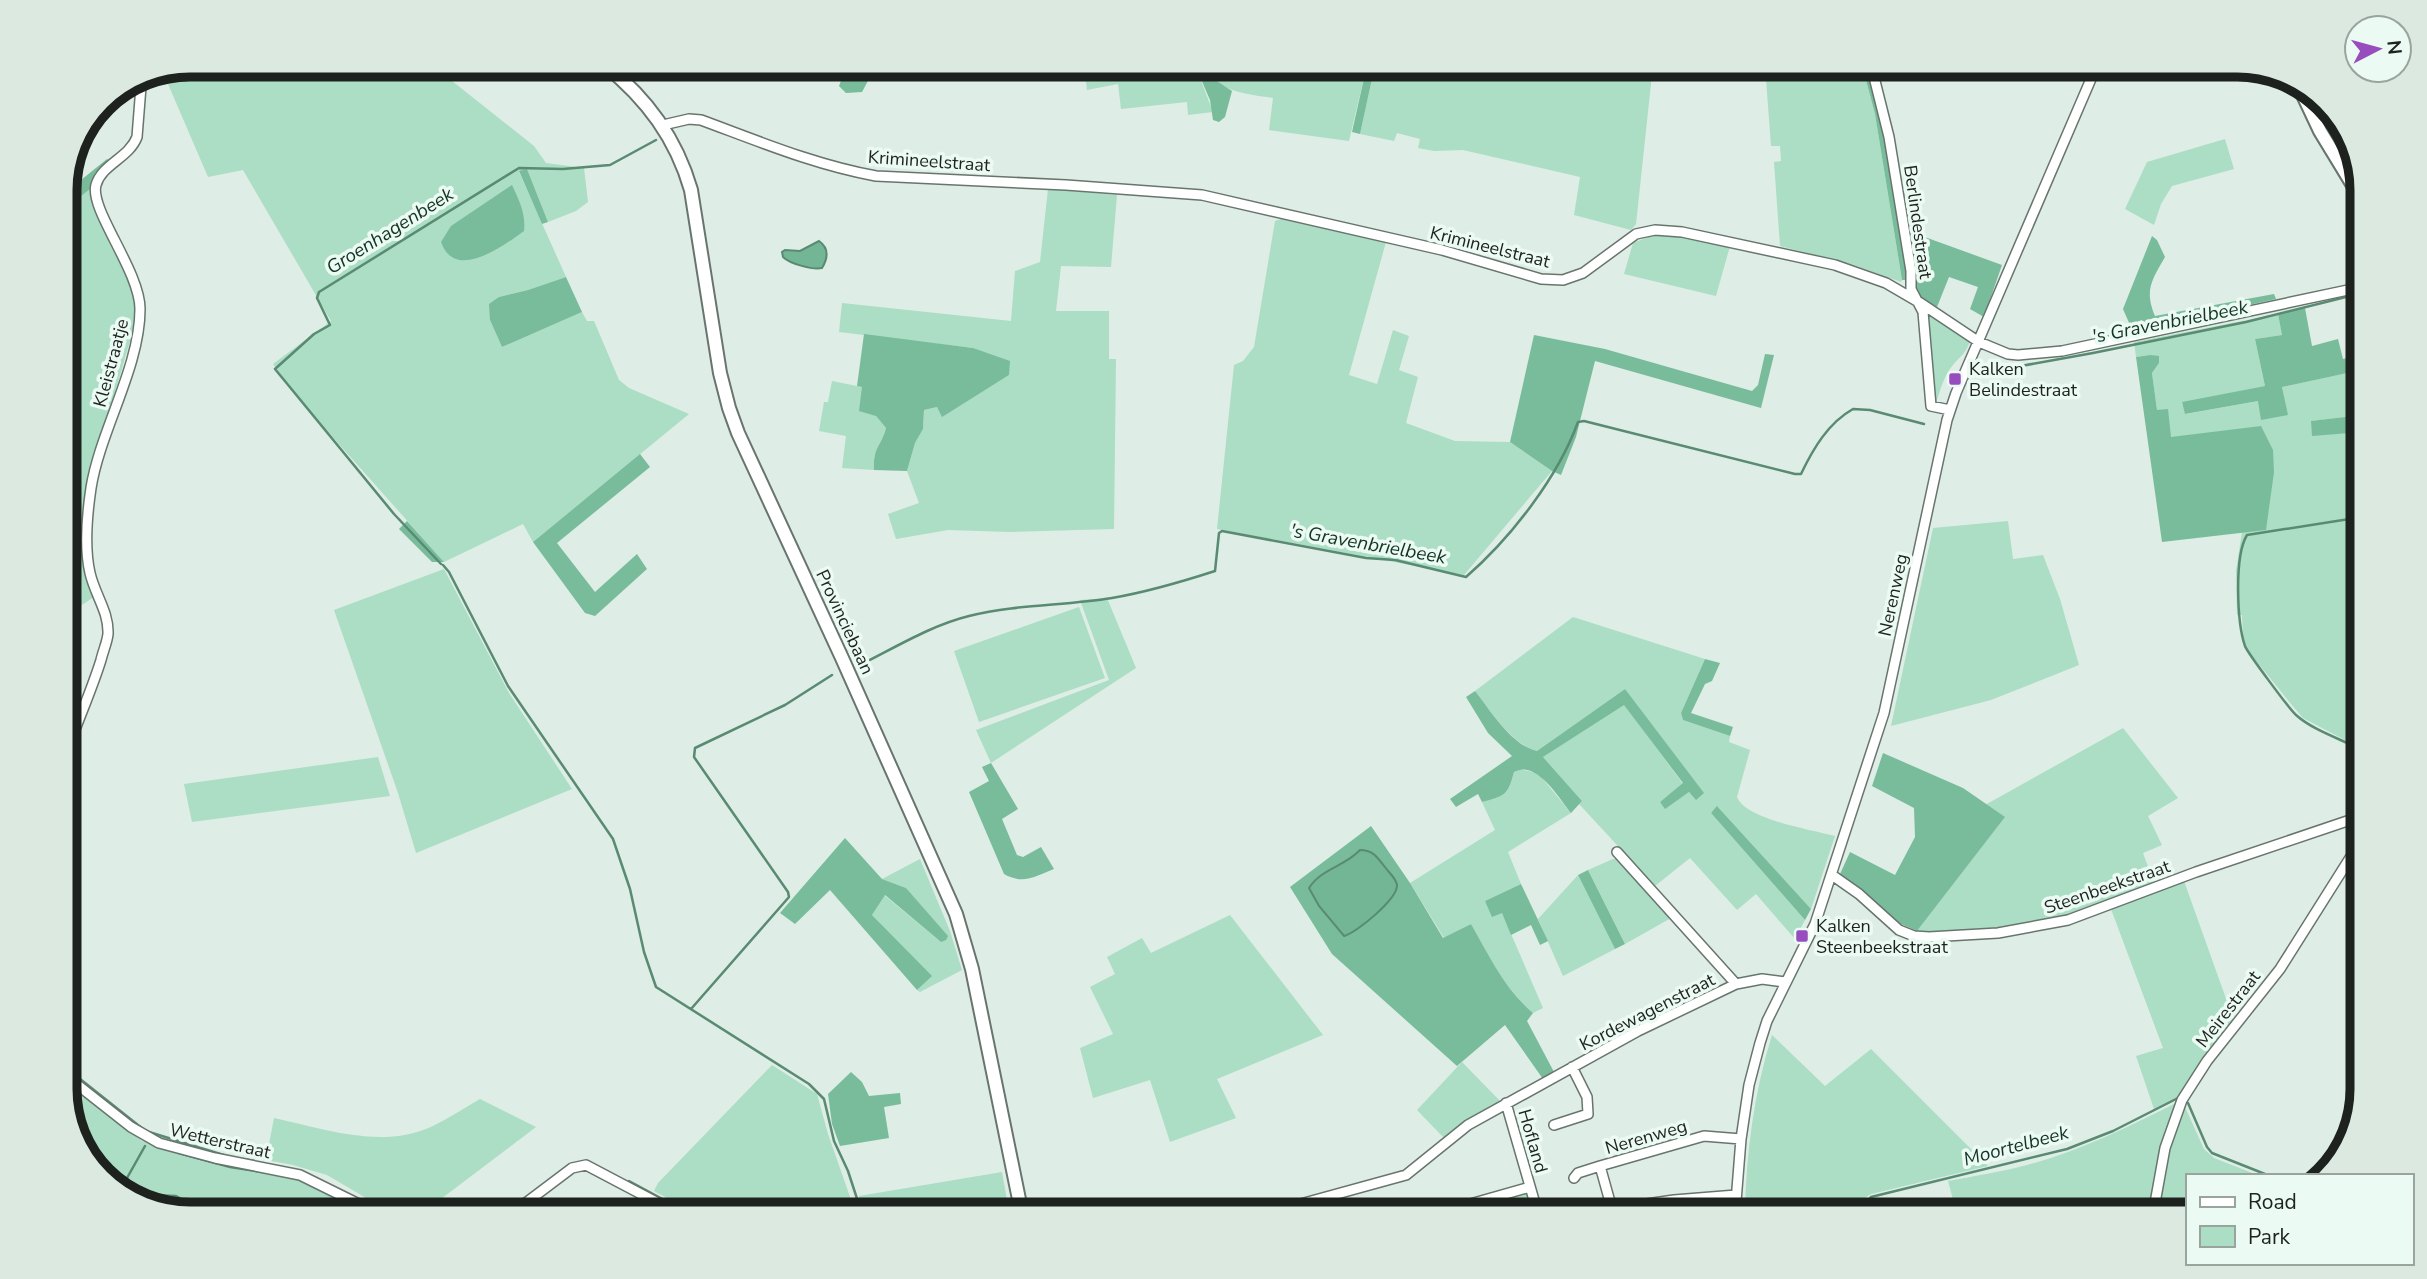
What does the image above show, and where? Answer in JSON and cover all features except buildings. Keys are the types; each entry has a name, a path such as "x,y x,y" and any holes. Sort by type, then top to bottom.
{"main road":[{"name":"Provinciebaan","path":"620,77 663,124 684,166 691,190 720,373 738,433 937,868 966,944 1020,1202"},
{"path":"2305,100 2320,131 2350,180"}],"street":[{"name":"Berlindestraat","path":"1874,77 1889,137 1912,289 1923,312 1931,406 1950,410"},
{"name":"Nerenweg","path":"1736,1202 1749,1085 1760,1043 1785,982 1815,924 1884,713 1940,446 1950,410 2092,77"},
{"name":"Kleistraatje","path":"77,724 108,637 107,616 93,585 88,565 90,500 95,473 137,335 140,308 136,285 99,206 95,190 100,176 134,145 141,88"},
{"name":"Krimineelstraat","path":"663,124 688,119 701,120 800,157 846,171 876,176 1202,195 1442,250 1541,278 1563,280 1583,273 1636,234 1655,230 1682,232 1835,265 1886,283 1979,342 2008,354 2062,351 2350,289"},
{"name":"Steenbeekstraat","path":"1832,876 1859,894 1899,930 1914,936 1998,933 2068,920 2196,872 2350,820"},
{"name":"Kordewagenstraat","path":"1617,852 1736,985"},
{"name":"Meirestraat","path":"2155,1202 2165,1148 2182,1101 2207,1061 2280,969 2350,858"},
{"name":"Kordewagenstraat","path":"1308,1202 1406,1175 1468,1125 1506,1103 1638,1031 1736,985 1762,979 1785,982"},
{"name":"Kordewagenstraat","path":"1555,1125 1588,1114 1587,1097 1572,1067"},
{"name":"Wetterstraat","path":"77,1084 131,1127 159,1143 215,1158 300,1175 357,1202"},
{"name":"Hofland","path":"1506,1103 1534,1202"},
{"name":"Nerenweg","path":"1574,1178 1578,1173 1704,1136 1741,1139"},
{"path":"527,1202 572,1168 586,1164 657,1202"},
{"name":"Nerenweg","path":"1601,1166 1610,1202"},
{"name":"Hofland","path":"1477,1202 1530,1187"},
{"name":"Nerenweg","path":"1660,1202 1736,1195"},
{"path":"1495,1197 1496,1202"}],"green space":[{"path":"190,77 447,77 534,146 546,163 584,168 588,202 576,211 548,222 527,169 519,172 566,277 499,297 490,320 502,347 582,312 587,321 594,321 619,380 629,388 689,414 533,542 523,524 444,562 305,406 273,364 331,321 243,170 208,177 166,80"},
{"path":"1085,77 1200,77 1213,112 1188,115 1187,102 1121,109 1118,84 1087,90"},
{"path":"1213,77 1364,77 1349,141 1269,130 1273,98 1243,93"},
{"path":"1372,77 1652,77 1636,224 1631,230 1574,215 1580,177 1463,150 1434,151 1418,148 1420,139 1397,133 1394,141 1360,134"},
{"path":"1766,77 1865,77 1875,114 1901,282 1854,265 1780,246 1774,162 1781,161 1780,146 1771,146"},
{"path":"2225,139 2234,169 2172,186 2161,204 2154,225 2125,209 2147,162"},
{"path":"90,189 100,216 128,271 135,296 135,310 132,334 86,492 94,597 77,608 77,199"},
{"path":"1048,189 1117,195 1111,267 1061,266 1056,311 1109,311 1109,359 1116,359 1114,529 1010,532 948,530 896,539 888,514 919,503 907,471 915,443 923,429 924,410 937,407 942,416 1009,375 973,348 839,332 842,303 1011,321 1015,271 1040,262"},
{"path":"1281,219 1386,242 1349,375 1377,384 1393,330 1409,336 1399,370 1418,377 1406,423 1455,441 1510,442 1552,471 1464,575 1217,529 1234,365 1243,361 1254,347 1275,221"},
{"path":"1654,235 1730,246 1716,296 1624,274 1633,243"},
{"path":"1924,310 1970,341 1965,352 1947,373 1936,403 1933,403"},
{"path":"2278,314 2282,335 2255,339 2265,386 2182,403 2186,414 2258,401 2287,415 2282,387 2346,373 2350,416 2312,421 2312,435 2350,433 2350,743 2303,718 2249,652 2243,639 2242,615 2237,615 2236,571 2242,532 2266,529 2171,437 2157,410 2152,373 2159,363 2150,355 2136,357 2134,342"},
{"path":"832,381 862,387 876,416 886,428 876,451 874,470 842,468 846,436 819,431 824,402 828,402"},
{"path":"2008,521 2013,559 2043,555 2060,599 2079,665 1991,700 1891,726 1933,528"},
{"path":"444,569 509,693 572,789 416,853 398,793 334,610"},
{"path":"1107,598 1136,668 991,763 976,730 1109,680 1080,600"},
{"path":"1079,607 1105,678 979,722 954,651"},
{"path":"1573,617 1705,659 1681,713 1683,720 1730,736 1729,742 1750,750 1737,797 1752,812 1780,823 1835,836 1811,909 1718,807 1711,813 1805,920 1795,939 1756,894 1737,910 1690,858 1655,886 1579,804 1582,801 1543,757 1624,704 1683,784 1660,802 1665,808 1689,792 1697,799 1625,689 1537,751 1510,734 1475,691"},
{"path":"2123,728 2178,798 2148,816 2162,845 2143,853 2154,883 2062,917 2027,925 1917,931 2004,818 1985,805"},
{"path":"378,757 390,796 192,822 184,784"},
{"path":"1519,769 1538,773 1571,813 1508,852 1521,884 1485,901 1502,913 1543,1008 1533,1013 1506,983 1471,924 1444,938 1410,883 1495,830 1482,802 1504,793 1510,786 1514,772"},
{"path":"920,859 950,931 962,970 920,992 917,990 931,976 872,915 884,895 941,942 906,888 882,879"},
{"path":"1617,859 1671,918 1625,944 1588,870"},
{"path":"1578,875 1615,949 1563,976 1538,919"},
{"path":"2184,881 2234,1021 2177,1098 2154,1109 2136,1056 2163,1048 2111,909"},
{"path":"1230,915 1323,1035 1217,1079 1236,1118 1170,1142 1150,1080 1093,1098 1080,1048 1113,1034 1090,987 1115,974 1107,957 1142,938 1151,953"},
{"path":"1772,1035 1825,1086 1871,1049 1988,1166 1871,1194 1864,1202 1746,1202 1752,1123"},
{"path":"1462,1062 1500,1101 1464,1122 1444,1138 1417,1110"},
{"path":"772,1065 817,1094 852,1202 674,1202 654,1191 658,1183"},
{"path":"77,1090 142,1141 230,1167 308,1182 348,1202 190,1202 160,1198 127,1183 105,1164 83,1126"},
{"path":"480,1099 536,1127 437,1202 373,1202 327,1175 266,1160 274,1118 334,1132 374,1137 414,1133 433,1126"},
{"path":"2176,1103 2165,1131 2151,1202 1954,1202 1948,1181 2047,1159 2122,1129"},
{"path":"2185,1107 2204,1149 2214,1158 2255,1174 2186,1174 2186,1202 2181,1202 2159,1198 2166,1161"},
{"path":"1002,1172 1007,1200 861,1202 859,1196"},
{"path":"1523,1193 1530,1197 1531,1202 1502,1202 1502,1199"}],"shaded area":[{"path":"842,77 870,77 862,92 846,93 839,86"},
{"path":"1200,77 1211,77 1232,91 1225,117 1219,122 1213,120 1210,100"},
{"path":"1364,77 1372,77 1360,134 1352,132"},
{"path":"1865,77 1871,77 1881,118 1892,171 1908,280 1902,280 1875,114"},
{"path":"107,159 110,161 95,173 90,189 77,199 77,183"},
{"path":"527,169 548,222 542,224 519,171"},
{"path":"512,185 523,213 524,231 480,257 457,259 448,254 441,242 451,226"},
{"path":"1911,232 2002,265 1984,317 1970,309 1978,287 1949,277 1937,307 1917,297"},
{"path":"2152,236 2157,240 2165,257 2151,285 2150,299 2155,316 2274,294 2276,299 2144,328 2142,320 2130,325 2123,309"},
{"path":"819,241 825,247 826,253 822,268 802,266 783,257 782,252 785,250 800,251"},
{"path":"566,277 582,312 502,347 490,320 489,304 499,297"},
{"path":"2305,308 2312,346 2338,339 2343,359 2350,357 2350,372 2282,387 2288,415 2261,420 2258,401 2185,414 2182,402 2265,386 2255,339 2282,335 2278,314"},
{"path":"864,334 973,348 1010,361 1009,375 942,417 937,407 924,410 923,429 915,443 907,471 874,470 876,451 886,428 876,416 859,411 862,387 857,386"},
{"path":"1534,335 1605,349 1752,391 1758,385 1765,354 1774,355 1761,408 1595,361 1576,437 1561,475 1510,442"},
{"path":"2159,356 2159,363 2152,373 2157,410 2168,409 2171,437 2261,426 2273,450 2274,472 2266,530 2162,542 2136,357"},
{"path":"2350,416 2350,433 2312,436 2311,421"},
{"path":"640,454 650,467 557,543 595,592 637,554 647,569 595,616 585,613 533,542"},
{"path":"407,521 444,562 432,562 399,529"},
{"path":"1705,659 1720,663 1712,681 1705,684 1691,713 1733,727 1730,736 1683,720 1681,713"},
{"path":"1625,689 1704,793 1696,800 1689,792 1665,809 1660,802 1683,783 1624,705 1543,757 1582,801 1571,813 1539,775 1522,769 1514,772 1510,786 1496,798 1482,802 1478,794 1456,807 1450,799 1512,756 1488,733 1466,697 1475,691 1510,735 1537,751"},
{"path":"1883,753 1963,788 2005,817 1917,931 1901,924 1840,874 1850,852 1895,875 1915,837 1914,808 1872,786"},
{"path":"991,763 1018,809 1002,819 1017,855 1023,857 1041,847 1054,869 1023,879 1004,874 969,792 989,781 982,767"},
{"path":"1717,806 1811,909 1805,920 1711,813"},
{"path":"1371,826 1443,938 1471,924 1506,983 1533,1013 1527,1021 1554,1072 1543,1079 1505,1025 1457,1066 1332,954 1290,887"},
{"path":"845,838 882,879 906,888 948,936 941,942 885,895 872,915 932,976 917,990 830,890 795,924 780,913"},
{"path":"1360,850 1368,851 1377,857 1394,878 1396,891 1366,922 1344,936 1319,906 1309,888 1320,876"},
{"path":"1588,870 1625,944 1615,949 1578,875"},
{"path":"1521,884 1548,941 1540,945 1531,925 1511,935 1502,913 1492,917 1485,901"},
{"path":"851,1072 862,1082 869,1096 900,1093 901,1104 884,1107 889,1138 840,1146 832,1124 828,1094"}],"waterway":[{"name":"Groenhagenbeek","path":"441,564 394,514 275,369 314,334 330,325 317,298 319,292 519,168 563,169 610,165 656,140"},
{"name":"'s Gravenbrielbeek","path":"1982,373 2246,322 2350,296"},
{"name":"'s Gravenbrielbeek","path":"862,664 928,631 969,616 1005,609 1112,598 1215,571 1219,533 1222,531 1366,558 1395,560 1466,577 1500,544 1531,506 1558,464 1578,422 1584,421 1795,474 1801,474 1829,429 1853,409 1870,410 1924,424"},
{"name":"Moortelbeek","path":"2350,519 2247,535 2240,558 2238,590 2245,646 2260,669 2296,715 2311,726 2350,744"},
{"name":"Groenhagenbeek","path":"443,565 508,686 613,839 630,889 644,952 656,987 809,1084 824,1099 834,1141 858,1202"},
{"name":"'s Gravenbrielbeek","path":"691,1009 789,897 694,757 695,748 785,705 832,675"},
{"path":"77,1077 143,1129"},
{"name":"Moortelbeek","path":"1868,1202 1871,1197 2067,1149 2113,1131 2180,1097"},
{"path":"90,1100 112,1117"},
{"name":"Moortelbeek","path":"2188,1103 2212,1153 2265,1174"},
{"path":"149,1132 230,1157"},
{"path":"127,1183 145,1146"},
{"path":"179,1153 230,1167 275,1174"},
{"path":"243,1159 254,1161"},
{"path":"629,1181 668,1202"},
{"path":"153,1195 176,1196 187,1202"}],"place":[{"name":"Kalken Belindestraat","path":"1955,379"},
{"name":"Kalken Steenbeekstraat","path":"1802,936"}]}
